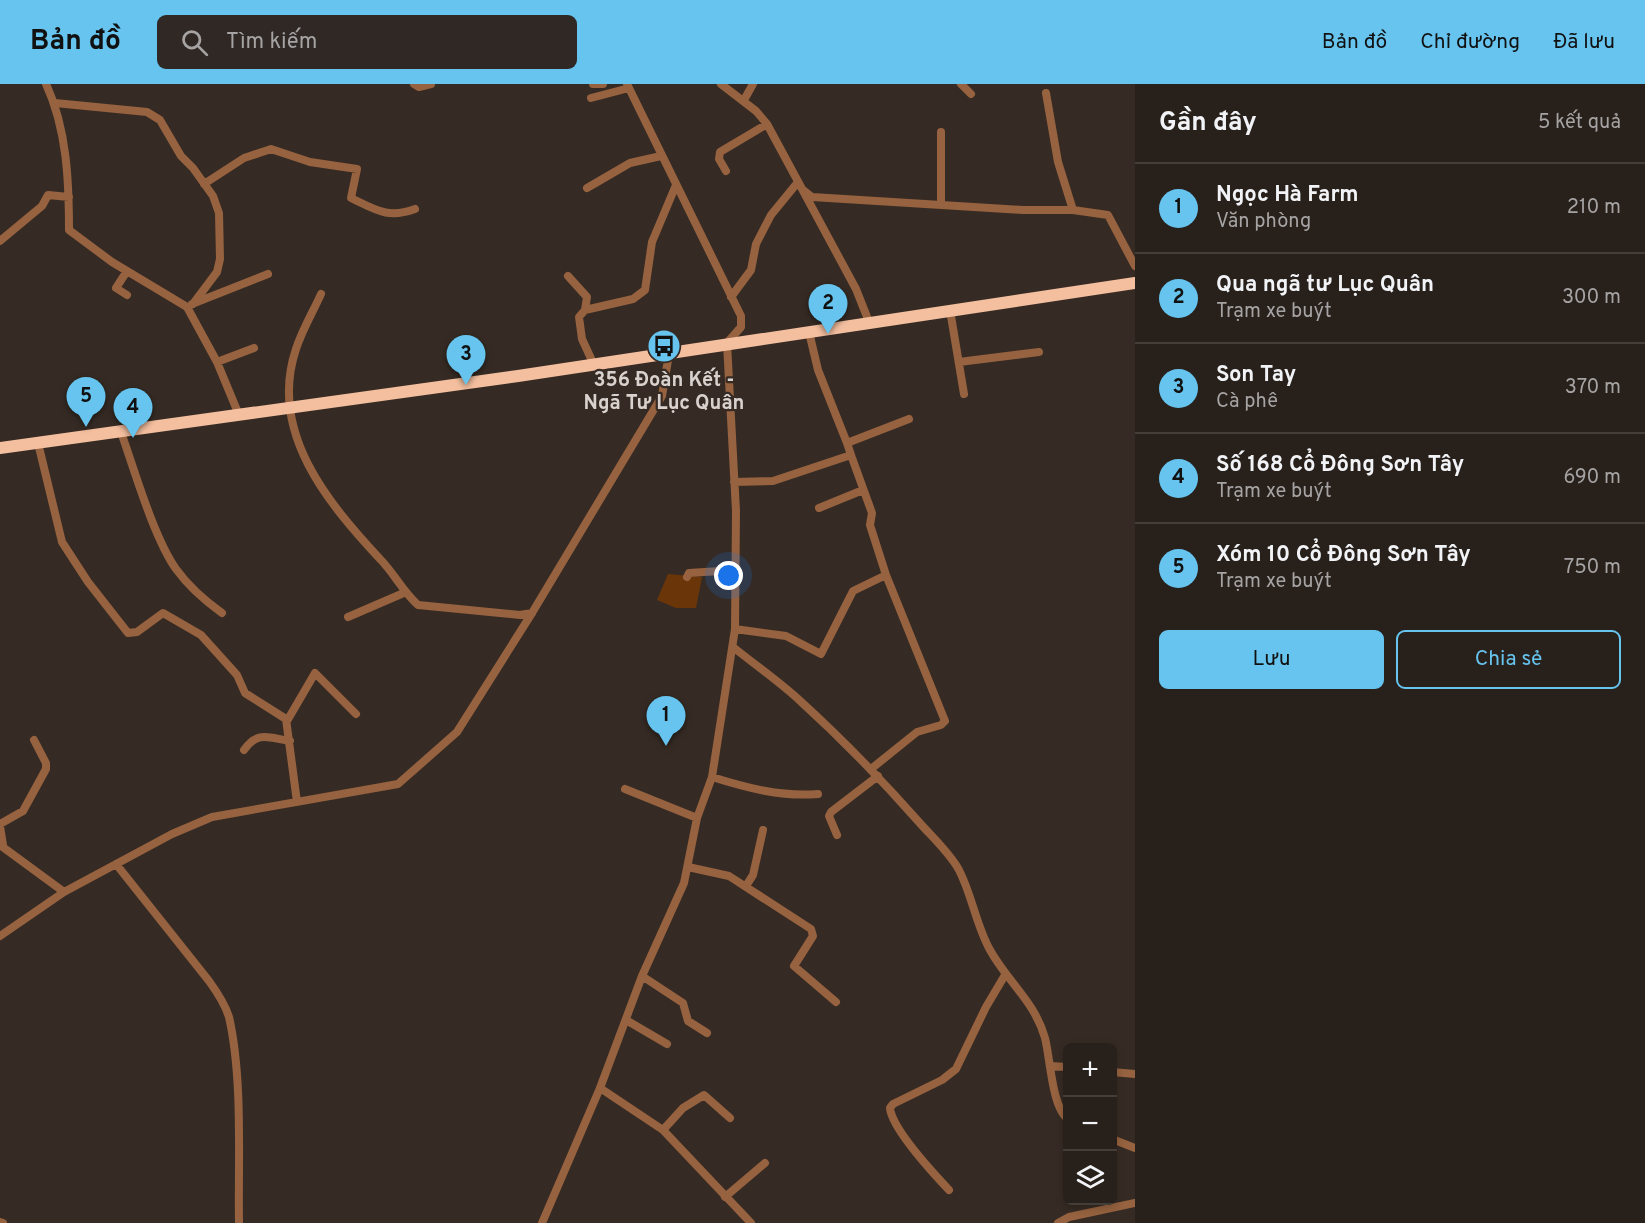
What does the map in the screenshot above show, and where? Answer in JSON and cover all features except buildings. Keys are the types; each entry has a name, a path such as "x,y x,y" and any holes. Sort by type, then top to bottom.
{"highway":[{"path":"0,448 594,365 727,343 1135,283"}],"street":[{"path":"46,84 55,103 68,172 69,230 127,271 190,305 239,416"},
{"path":"414,84 419,87 431,84"},
{"path":"593,84 603,84"},
{"path":"721,84 744,100 767,124 856,289 868,322"},
{"path":"744,100 753,84"},
{"path":"961,84 971,94"},
{"path":"542,1223 600,1088 642,976 684,883 697,818 712,777 735,629 734,482 727,343 741,327 741,316 628,86 591,98"},
{"path":"1046,93 1058,162 1073,210"},
{"path":"55,103 147,112 160,120 181,156 204,184 219,213 220,259 217,272 190,305"},
{"path":"726,171 718,157 720,152 767,124"},
{"path":"941,132 941,204"},
{"path":"204,184 253,154 277,149 310,162 357,169 351,198 380,211 400,215 415,209"},
{"path":"587,188 630,163 661,156"},
{"path":"585,310 633,299 645,290 652,243 676,185"},
{"path":"800,186 812,197 1023,210 1073,210 1108,215 1135,266"},
{"path":"732,297 753,265 756,244 771,215 800,186"},
{"path":"0,241 42,206 48,195 69,197"},
{"path":"127,271 115,288 127,295"},
{"path":"190,305 268,274"},
{"path":"568,276 586,297 585,310 579,317 580,332 594,365"},
{"path":"321,294 296,349 291,380 290,408 307,464 324,494 356,535 390,569 418,605 520,615 532,614"},
{"path":"950,310 964,394"},
{"path":"809,332 818,370 872,513 870,525 886,575 945,721 941,725 917,732 831,812 829,816 837,835"},
{"path":"217,362 254,348"},
{"path":"959,362 1039,352"},
{"path":"0,936 64,892 172,834 212,817 399,784 457,732 532,614 662,396 669,354"},
{"path":"846,443 909,419"},
{"path":"121,432 157,529 175,568 200,597 222,613"},
{"path":"38,443 62,542 125,631 135,633 161,614 168,614 201,635 237,675 245,693 287,721"},
{"path":"734,482 773,480 851,455"},
{"path":"819,508 863,490"},
{"path":"687,577 689,573 701,570 736,570"},
{"path":"735,629 786,636 821,654 853,591 859,586 886,575"},
{"path":"348,617 406,592"},
{"path":"733,647 796,697 875,772 958,868 974,916 1005,975 1013,981 1033,1008 1044,1037 1057,1101 1063,1116"},
{"path":"297,802 287,721 315,673 356,714"},
{"path":"244,750 252,739 257,737 290,741"},
{"path":"34,740 46,764 46,770 23,811 0,825 2,845 64,892"},
{"path":"712,777 747,788 794,796 818,794"},
{"path":"625,789 697,818"},
{"path":"746,886 753,875 763,830"},
{"path":"116,864 219,994 228,1015 235,1063 239,1223"},
{"path":"688,867 729,876 812,930 813,936 794,966 836,1002"},
{"path":"949,1190 919,1156 892,1116 890,1108 893,1104 942,1080 956,1069 986,1006 1005,975"},
{"path":"642,976 683,1003 688,1021 707,1033"},
{"path":"626,1020 667,1044"},
{"path":"1050,1066 1063,1067"},
{"path":"1117,1072 1135,1074"},
{"path":"600,1088 663,1130 687,1152 725,1197 751,1223"},
{"path":"663,1130 683,1108 702,1095 730,1118"},
{"path":"1117,1141 1135,1148"},
{"path":"725,1197 765,1162"},
{"path":"1058,1223 1069,1217 1135,1203"}],"shaded area":[{"path":"668,574 702,577 696,608 676,608 657,600"}],"place":[{"name":"Qua ngã tư Lục Quân","path":"828,334"},
{"name":"356 Đoàn Kết - Ngã Tư Lục Quân","path":"664,346"},
{"name":"Son Tay","path":"466,385"},
{"name":"Xóm 10 Cổ Đông Sơn Tây","path":"86,427"},
{"name":"Số 168 Cổ Đông Sơn Tây","path":"133,438"},
{"name":"Ngọc Hà Farm","path":"666,746"}]}
